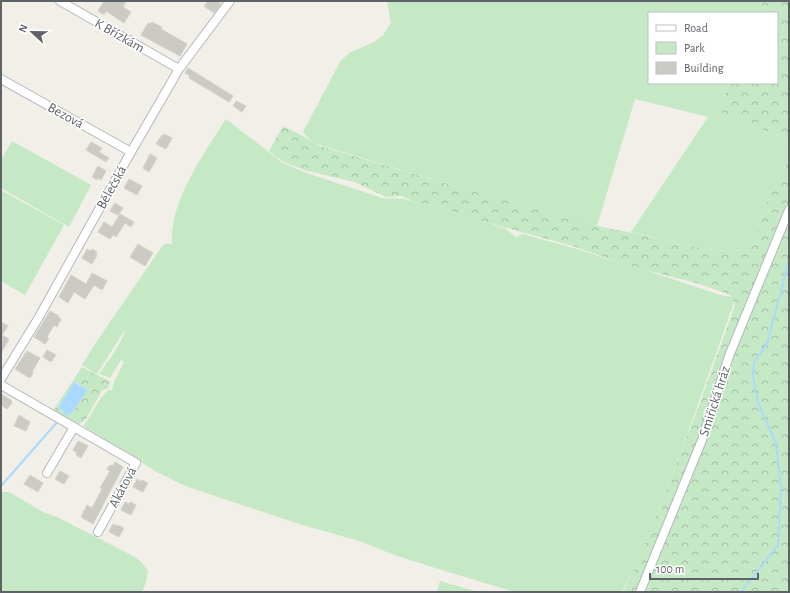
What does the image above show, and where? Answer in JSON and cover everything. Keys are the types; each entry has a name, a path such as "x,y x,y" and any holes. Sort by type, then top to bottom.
{"street":[{"name":"K Břízkám","path":"60,1 179,69"},
{"name":"Bělečská","path":"1,379 40,317 131,152 179,69 230,1"},
{"name":"Bezová","path":"1,79 131,152"},
{"name":"Smiřická hráz","path":"640,592 702,440 729,356 789,210"},
{"name":"Akátová","path":"1,385 136,463 98,532"},
{"path":"47,473 74,427"}],"green space":[{"path":"387,1 762,1 760,12 648,12 648,84 730,84 719,108 726,116 789,139 789,160 771,193 761,218 753,246 750,250 727,251 700,248 631,232 708,117 635,99 597,226 458,187 313,143 303,132 341,60 351,52 374,42 385,34 384,33 391,23"},
{"path":"762,1 789,1 789,139 726,116 720,111 719,108 730,84 778,84 778,12 760,12"},
{"path":"226,119 283,163 304,172 382,198 405,199 416,203 428,204 504,228 516,237 523,234 577,249 720,295 732,297 734,301 732,308 684,444 637,563 622,592 515,592 455,574 400,557 356,540 299,524 185,486 157,472 83,426 104,394 108,390 112,390 114,382 124,362 121,360 110,378 99,374 111,358 126,328 97,374 82,365 163,245 168,243 172,245 176,212 189,179"},
{"path":"283,126 320,146 458,187 602,227 700,248 727,251 750,250 753,246 761,218 771,193 789,160 789,592 623,592 637,563 697,411 735,305 732,297 728,294 696,283 622,264 576,247 482,221 428,204 416,203 402,196 386,197 354,182 304,170 284,162 269,151"},
{"path":"12,141 91,185 69,227 1,188 1,160"},
{"path":"1,190 64,225 25,295 1,281"},
{"path":"82,367 111,382 108,386 109,388 102,390 86,419 78,425 53,411","holes":["75,382 88,390 70,415 58,407"]},
{"path":"3,492 9,492 45,513 57,517 135,557 148,571 142,592 1,592 1,494"},
{"path":"440,581 475,591 478,592 437,592"}],"water":[{"path":"74,382 88,390 70,415 58,408"}],"building":[{"path":"104,1 126,1 123,7 131,12 124,23 106,11 104,15 98,11"},
{"path":"208,1 217,1 221,4 214,13 204,6"},
{"path":"152,22 187,44 180,56 141,35 148,23 150,24"},
{"path":"188,68 233,96 229,102 189,78 190,76 185,73"},
{"path":"236,101 246,106 242,112 233,106"},
{"path":"164,134 172,138 166,149 156,144"},
{"path":"91,142 102,148 99,152 109,158 106,162 86,150"},
{"path":"150,154 157,158 149,172 143,168"},
{"path":"98,166 106,171 101,180 98,178 97,180 92,177"},
{"path":"129,179 142,186 137,195 124,188"},
{"path":"115,203 123,208 118,215 110,211"},
{"path":"120,214 134,222 131,227 125,223 116,237 113,235 110,239 98,232 104,222 112,227"},
{"path":"138,244 153,253 145,266 130,257"},
{"path":"87,249 90,251 92,249 97,252 92,264 82,258"},
{"path":"92,273 107,281 102,290 94,285 85,299 74,292 68,303 59,297 71,275 86,284"},
{"path":"50,311 59,316 58,317 61,319 57,327 54,325 47,337 49,339 45,344 34,337"},
{"path":"1,322 8,326 2,335 9,339 1,353"},
{"path":"47,350 56,355 51,362 43,357"},
{"path":"27,351 40,358 30,378 15,369"},
{"path":"1,394 11,400 12,403 7,409 1,405"},
{"path":"19,415 30,422 26,431 14,426"},
{"path":"78,441 88,446 81,458 76,455 77,453 73,450"},
{"path":"115,462 123,467 93,524 81,517 87,505 92,508 102,489 100,488 110,471 107,469 110,465 113,466"},
{"path":"60,471 69,476 64,484 55,479"},
{"path":"30,475 43,483 38,492 24,484"},
{"path":"137,479 141,482 142,480 148,483 143,492 133,487"},
{"path":"125,502 129,504 130,502 136,505 131,515 121,510"},
{"path":"113,524 124,528 119,537 109,532"}],"waterway":[{"path":"741,592 778,545 781,488 776,443 758,403 753,376 754,362 767,344 789,260"},
{"path":"61,418 66,412"},
{"path":"1,486 58,421"}]}
